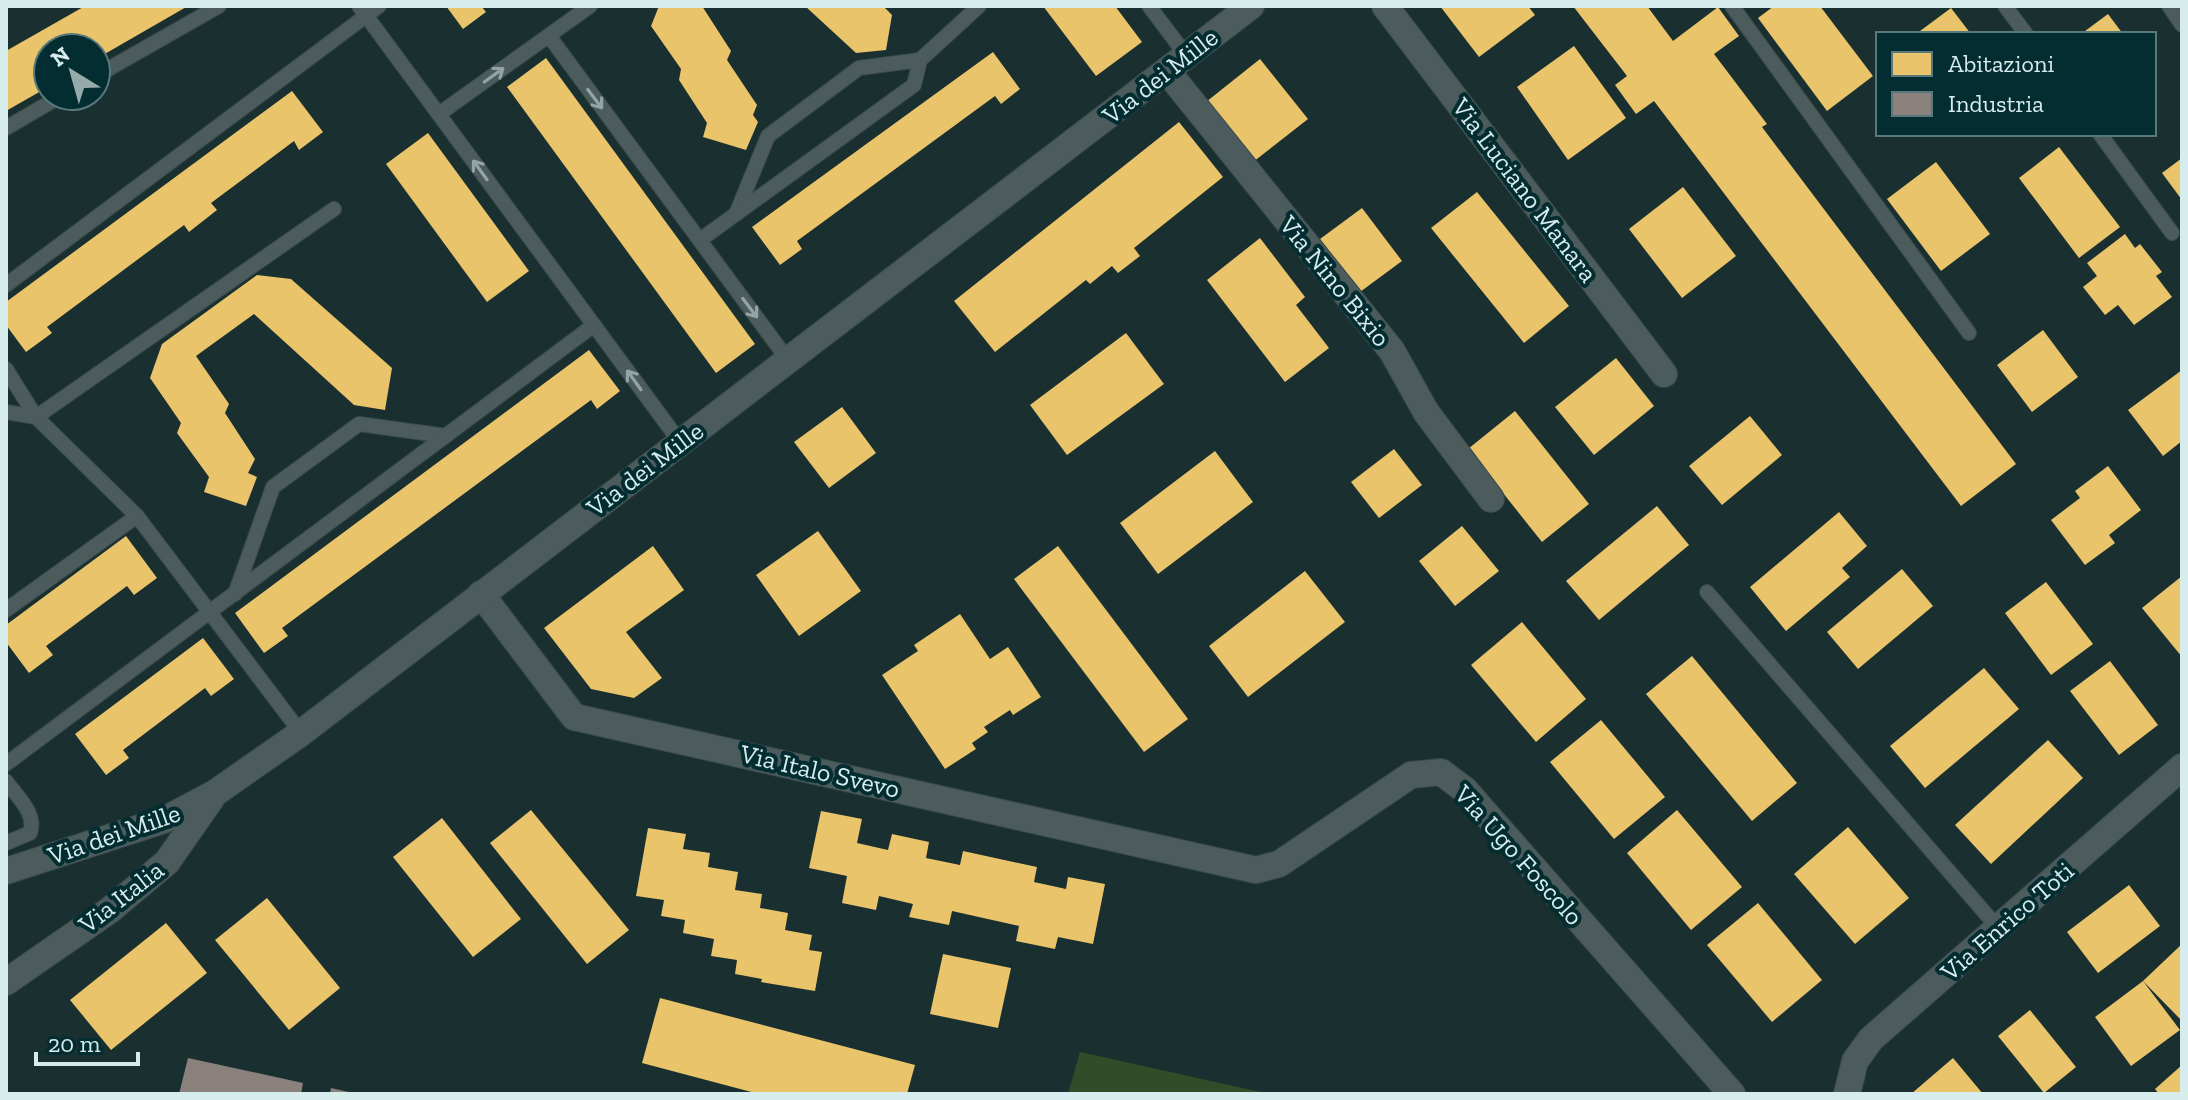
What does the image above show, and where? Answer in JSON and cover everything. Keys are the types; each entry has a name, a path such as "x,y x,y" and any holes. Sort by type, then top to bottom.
{"street":[{"name":"Via dei Mille","path":"6,871 164,820 215,793 301,733 1251,6"},
{"name":"Via Luciano Manara","path":"1385,6 1664,374"},
{"name":"Via Nino Bixio","path":"1177,63 1392,351 1426,412 1491,499"},
{"name":"Via Italo Svevo","path":"481,594 574,717 1216,861"},
{"name":"Via Enrico Toti","path":"1843,1091 1855,1061 1871,1039 2182,767"},
{"name":"Via Ugo Foscolo","path":"1216,861 1256,870 1279,864 1411,775 1441,772 1465,790 1732,1094"},
{"name":"Via Italia","path":"6,982 110,910 167,862 215,793"}],"lane":[{"path":"112,67 219,6"},
{"path":"6,285 362,11 379,6"},
{"path":"439,114 590,6"},
{"path":"1149,6 1177,63"},
{"path":"1732,6 1969,333"},
{"path":"2005,6 2024,32"},
{"path":"2169,6 2182,25"},
{"path":"700,240 914,85 920,60 973,8"},
{"path":"362,11 680,442"},
{"path":"549,36 788,360"},
{"path":"736,214 768,136 859,68 920,60"},
{"path":"6,128 34,112"},
{"path":"2101,136 2172,233"},
{"path":"6,412 36,417 334,209"},
{"path":"6,764 594,325"},
{"path":"6,369 36,417 137,516 301,733"},
{"path":"235,595 273,487 359,424 446,436"},
{"path":"6,610 137,516"},
{"path":"1707,592 1999,929"},
{"path":"6,781 31,816 33,824 30,833 6,843"}],"green space":[{"path":"1080,1052 1270,1094 1068,1094"}],"building: Abitazioni":[{"path":"85,6 188,6 112,50 112,32 39,32"},
{"path":"446,6 481,6 486,12 463,29"},
{"path":"659,6 702,6 731,51 727,60 757,105 753,115 758,122 746,150 703,137 707,123 679,80 681,69 651,26"},
{"path":"805,6 883,6 892,15 886,50 856,53"},
{"path":"1043,6 1115,6 1142,42 1096,76"},
{"path":"1440,6 1528,6 1535,15 1479,57"},
{"path":"1573,6 1647,6 1673,41 1718,7 1739,36 1714,54 1767,124 1762,127 2016,464 1961,506 1654,101 1636,114 1615,85 1627,76"},
{"path":"1774,6 1820,6 1873,76 1827,111 1758,18"},
{"path":"1951,8 1969,32 1919,32"},
{"path":"2108,14 2122,32 2084,32"},
{"path":"32,36 32,96 6,111 6,51"},
{"path":"1574,46 1626,118 1568,160 1517,87"},
{"path":"993,52 1020,89 1001,104 995,96 797,241 802,249 780,265 752,227"},
{"path":"546,58 755,344 716,373 507,87"},
{"path":"1260,59 1308,119 1253,162 1206,102"},
{"path":"292,91 323,132 299,150 294,141 211,203 217,210 189,232 184,225 47,327 52,333 26,352 6,325 6,302"},
{"path":"1179,122 1223,177 1134,248 1140,256 1118,273 1112,266 1090,284 1086,280 995,352 954,301"},
{"path":"428,133 529,271 487,302 386,164"},
{"path":"2059,147 2120,227 2079,258 2019,178"},
{"path":"2182,158 2182,200 2162,173"},
{"path":"1936,162 1990,234 1941,271 1887,199"},
{"path":"1683,187 1736,256 1682,298 1629,229"},
{"path":"1477,192 1569,306 1524,343 1431,228"},
{"path":"1362,208 1402,261 1360,292 1320,239"},
{"path":"2125,234 2135,248 2140,244 2162,272 2156,276 2172,297 2134,325 2118,305 2105,315 2083,287 2097,276 2087,263"},
{"path":"1260,238 1305,297 1296,305 1329,348 1285,382 1207,280"},
{"path":"257,275 291,279 392,368 385,410 354,405 254,314 196,356 229,404 225,413 255,459 248,473 257,477 246,506 204,492 209,477 177,433 181,423 150,378 162,344"},
{"path":"2043,330 2078,377 2032,412 1997,365"},
{"path":"1126,333 1164,384 1067,455 1030,405"},
{"path":"589,350 620,391 597,409 591,400 282,628 288,636 264,653 235,613"},
{"path":"1616,358 1654,406 1594,455 1555,407"},
{"path":"2182,370 2182,441 2163,456 2128,410"},
{"path":"842,407 876,453 829,488 794,442"},
{"path":"1515,411 1589,504 1542,542 1468,449"},
{"path":"1750,416 1782,455 1722,505 1689,466"},
{"path":"1394,449 1422,485 1379,518 1351,482"},
{"path":"1215,451 1253,502 1158,574 1120,523"},
{"path":"2108,466 2141,510 2109,535 2115,543 2085,565 2051,520 2080,498 2075,491"},
{"path":"1657,506 1689,545 1599,620 1566,581"},
{"path":"1839,512 1867,546 1842,568 1850,577 1786,631 1750,587"},
{"path":"1462,526 1499,571 1455,606 1419,561"},
{"path":"818,531 861,591 799,636 756,575"},
{"path":"126,536 157,578 134,595 127,586 46,646 53,655 29,673 6,642 6,625"},
{"path":"653,546 684,590 626,632 662,678 634,698 591,689 544,628"},
{"path":"1058,546 1188,719 1144,752 1014,579"},
{"path":"1902,569 1933,606 1858,669 1827,632"},
{"path":"1305,571 1345,622 1248,697 1209,646"},
{"path":"2182,576 2182,657 2142,608"},
{"path":"2046,582 2093,644 2051,675 2005,613"},
{"path":"960,614 990,659 1008,647 1041,697 1013,715 1010,710 984,727 988,732 972,743 976,749 945,769 882,675 918,651 914,645"},
{"path":"1522,622 1586,699 1536,742 1471,665"},
{"path":"203,638 234,679 211,696 205,688 123,750 129,758 106,775 75,734"},
{"path":"1692,656 1797,783 1752,821 1646,694"},
{"path":"2110,661 2158,725 2119,755 2070,691"},
{"path":"1984,668 2019,709 1925,788 1890,746"},
{"path":"1601,720 1665,797 1614,839 1550,762"},
{"path":"2048,740 2083,778 1991,864 1955,825"},
{"path":"531,810 629,930 587,964 490,843"},
{"path":"1677,810 1742,887 1691,930 1627,853"},
{"path":"821,811 862,819 857,843 888,850 892,834 929,842 926,858 960,865 963,851 1037,867 1034,882 1066,889 1068,877 1105,884 1093,944 1058,937 1055,949 1016,941 1019,926 952,911 949,925 909,917 913,904 879,896 876,910 842,903 847,876 809,868"},
{"path":"442,818 521,919 473,957 393,857"},
{"path":"1848,827 1909,898 1855,944 1794,874"},
{"path":"648,828 686,834 683,849 710,853 708,867 738,872 735,890 762,894 760,908 788,913 785,930 812,935 809,950 822,952 815,991 761,982 762,979 735,974 737,960 711,956 714,939 683,933 685,920 661,916 664,900 636,896"},
{"path":"2129,885 2160,926 2098,973 2067,932"},
{"path":"267,898 340,988 289,1030 215,940"},
{"path":"1758,903 1822,980 1772,1022 1707,945"},
{"path":"166,923 207,973 111,1050 70,1000"},
{"path":"2182,944 2182,1021 2143,981"},
{"path":"943,954 1011,968 998,1028 930,1014"},
{"path":"2143,981 2180,1030 2131,1066 2095,1017"},
{"path":"660,998 915,1065 907,1094 759,1094 642,1063"},
{"path":"2030,1010 2076,1067 2044,1093 1998,1036"},
{"path":"1953,1058 1983,1094 1911,1094"},
{"path":"2182,1065 2182,1094 2159,1094 2155,1089"}],"building: Industria":[{"path":"188,1058 303,1083 301,1094 179,1094"},
{"path":"331,1088 353,1093 353,1094 330,1094"}]}
